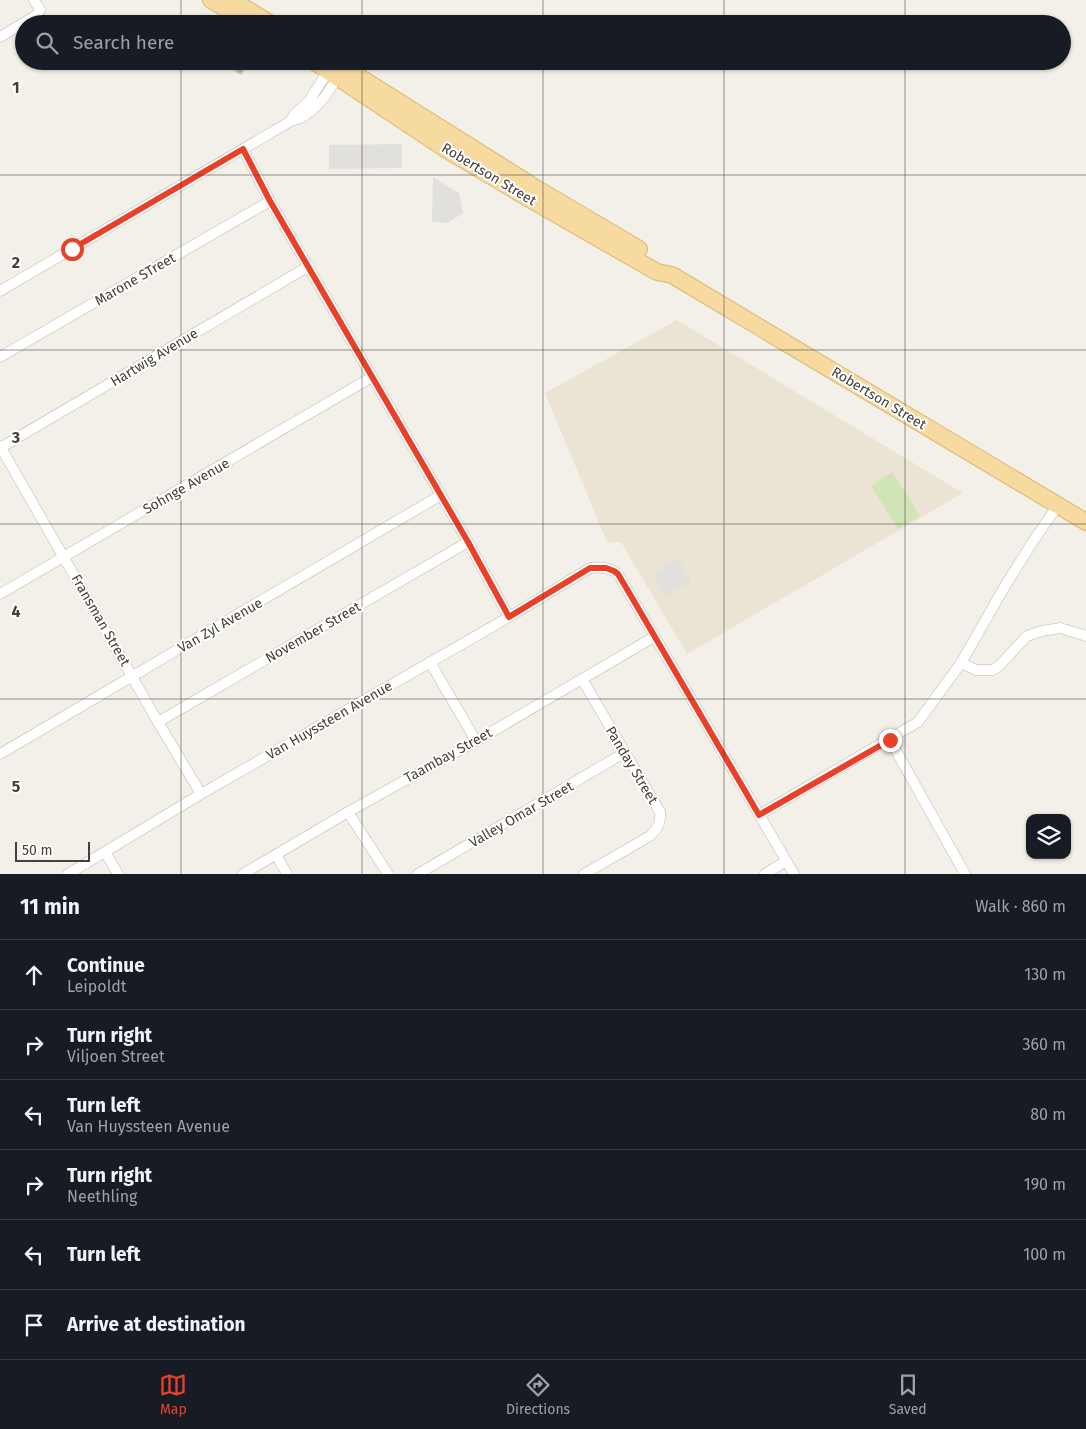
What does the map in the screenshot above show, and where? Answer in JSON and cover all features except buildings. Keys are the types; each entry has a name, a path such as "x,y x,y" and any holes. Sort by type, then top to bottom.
{"main road":[{"path":"211,0 235,15"},
{"path":"232,0 256,15"},
{"name":"Robertson Street","path":"339,70 447,150 533,202 657,272 672,275 1081,519"}],"street":[{"path":"34,0 39,8 39,12 36,15"},
{"path":"0,36 15,28"},
{"path":"0,291 291,121 333,70"},
{"path":"243,149 270,201 468,542 509,617"},
{"name":"Marone STreet","path":"0,357 270,201"},
{"name":"Hartwig Avenue","path":"0,447 309,266"},
{"name":"Sohnge Avenue","path":"0,594 372,378"},
{"name":"Fransman Street","path":"0,447 201,794"},
{"name":"Van Zyl Avenue","path":"0,754 440,495"},
{"path":"759,815 918,722 961,663 1014,572 1058,505"},
{"name":"November Street","path":"158,722 468,542"},
{"name":"Van Huyssteen Avenue","path":"68,874 201,794 509,617 590,568 606,568 618,574 654,637"},
{"path":"961,663 976,670 991,670 996,668 1027,636 1042,631 1060,628 1086,636"},
{"path":"654,637 794,874"},
{"name":"Taambay Street","path":"243,874 654,637"},
{"path":"430,662 476,741"},
{"name":"Panday Street","path":"582,679 660,812 658,828 650,836 584,874"},
{"path":"890,740 965,874"},
{"name":"Valley Omar Street","path":"418,874 624,753"},
{"path":"348,812 388,874"},
{"path":"105,852 118,874"},
{"path":"276,855 287,874"},
{"path":"765,874 786,861"}],"shaded area":[{"path":"402,144 402,168 329,169 329,145"},
{"path":"433,177 459,193 463,213 448,223 432,222"},
{"path":"677,320 963,493 687,654 621,542 607,542 545,393"},
{"path":"678,559 690,578 690,582 665,597 652,575"}],"green space":[{"path":"892,472 920,516 898,529 871,486"}],"route":[{"path":"72,249 243,149 270,201 468,542 509,617 590,568 606,568 618,574 759,815 890,740"}]}
